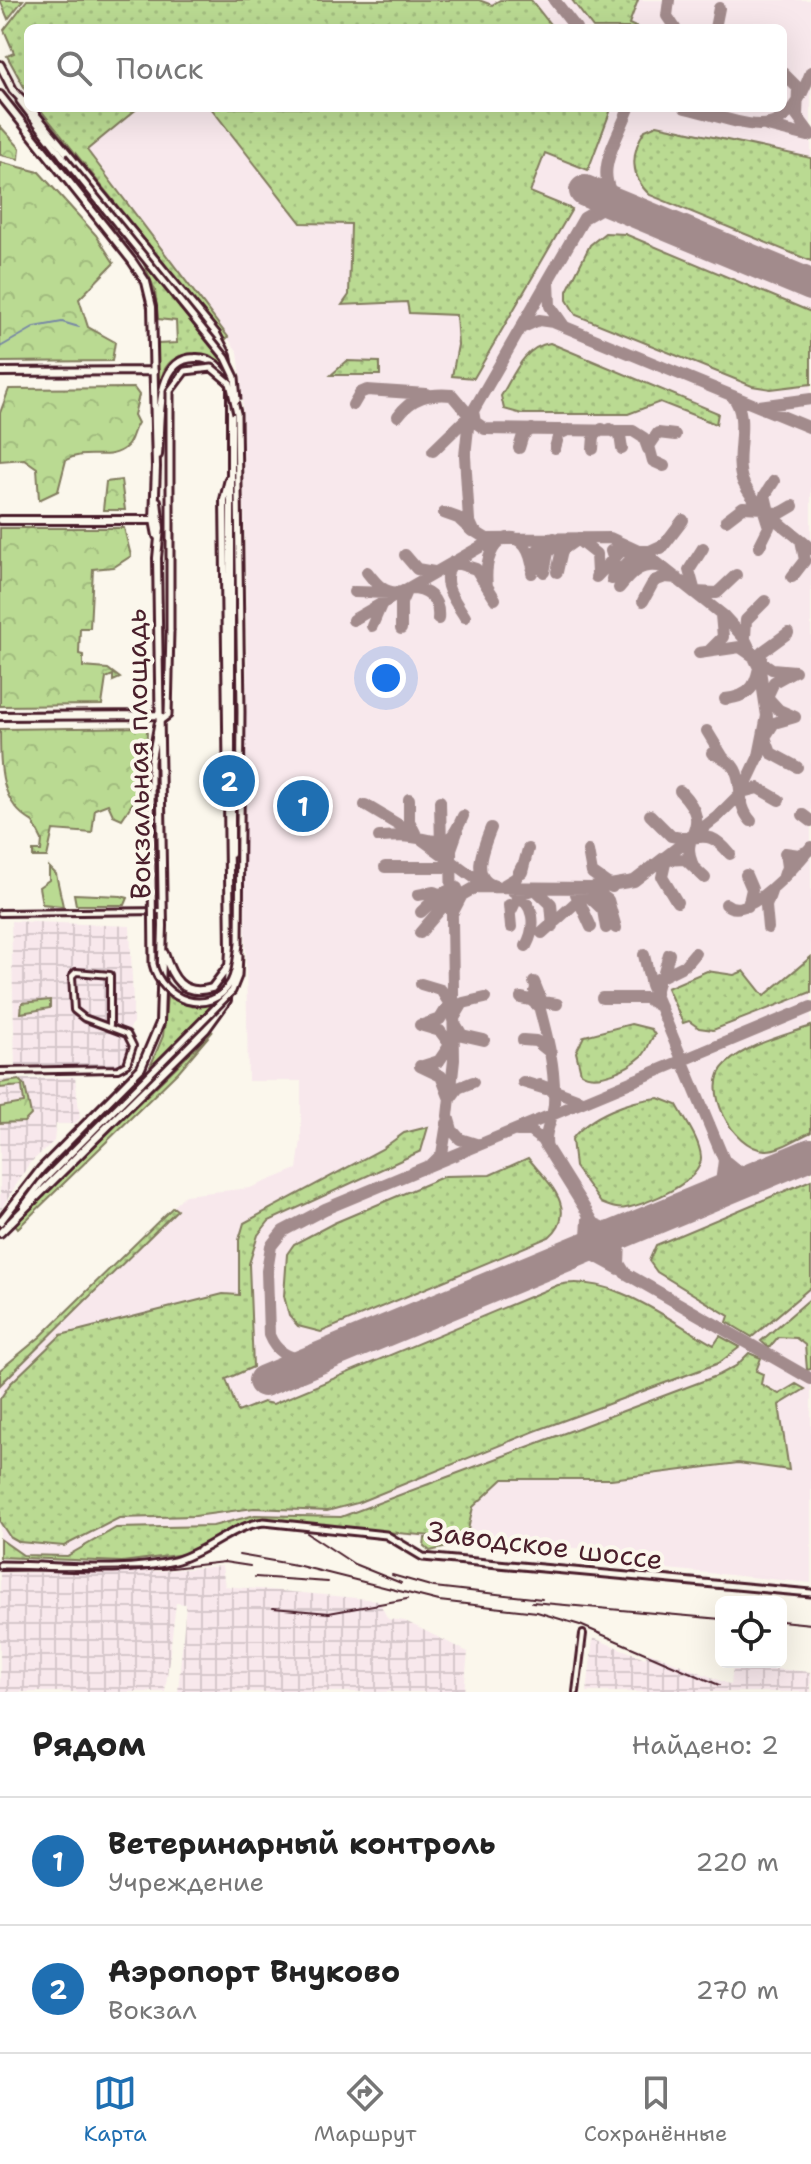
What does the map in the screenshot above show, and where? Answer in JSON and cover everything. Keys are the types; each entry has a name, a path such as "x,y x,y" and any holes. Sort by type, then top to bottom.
{"main road":[{"path":"0,65 13,90 24,102"},
{"name":"Вокзальная площадь","path":"0,95 143,277 152,302 163,911 161,1019 145,1063 41,1169 0,1222"},
{"path":"33,112 216,334 227,355 231,385 229,479 233,845 229,862"},
{"path":"156,467 165,379 172,367 187,359 208,360 219,368 231,385"},
{"path":"0,372 154,371"},
{"path":"0,1233 220,1014 229,993 224,500 229,479"},
{"name":"Вокзальная площадь","path":"157,501 154,520 157,537"},
{"path":"0,520 154,520"},
{"path":"225,589 232,597"},
{"path":"226,703 232,711"},
{"path":"0,716 160,718"},
{"path":"163,949 174,979 195,991 212,988 220,982 228,968 230,951"}],"street":[{"path":"13,90 24,105"},
{"path":"16,1217 41,1183 232,991 239,970 241,698 237,384 230,363 29,112"},
{"path":"237,413 230,383 215,369 188,370 171,388 168,715 160,718 151,762 153,964 157,979 169,993 180,999 209,1000 232,980 239,944"},
{"path":"0,913 163,911"},
{"path":"0,1071 122,1068 132,1057 132,1043 124,1031 84,1018 74,1010 73,974 110,975 110,1025"},
{"name":"Заводское шоссе","path":"0,1565 162,1563 189,1556 249,1526 264,1522 386,1535 423,1557 811,1593"},
{"path":"576,1692 583,1634"}],"shaded area":[{"path":"27,0 811,0 811,1583 605,1563 605,1547 546,1549 476,1544 255,1517 100,1558 0,1556 0,1374 185,1195 250,1188 297,1169 301,1140 301,1081 248,1081 244,831 247,654 242,386 238,352 57,112 787,112 787,24 24,24 24,30 4,30"},
{"path":"11,921 130,926 133,1022 126,1037 130,1051 126,1062 121,1065 15,1065"},
{"path":"75,1077 80,1118 75,1124 56,1124 54,1141 29,1164 0,1211 0,1080"},
{"path":"222,1566 225,1586 378,1600 388,1619 405,1621 468,1652 464,1692 178,1692 186,1604 176,1603 165,1692 0,1692 0,1573 160,1571"},
{"path":"593,1638 645,1658 649,1652 731,1685 733,1668 811,1672 811,1692 587,1692"}],"green space":[{"path":"0,0 23,0 8,19"},
{"path":"27,0 479,0 492,5 500,0 531,0 550,24 24,24 24,87 7,56 14,53 4,30"},
{"path":"572,0 638,0 629,24 590,24"},
{"path":"42,112 133,112 87,150 228,337 225,340"},
{"path":"214,112 610,112 588,170 545,153 530,192 572,209 474,378 452,376 458,345 456,315 409,313 407,302 342,305 349,295 351,224 301,223"},
{"path":"657,125 811,158 811,261 650,195 643,188 634,164 645,130"},
{"path":"0,126 20,148 19,159 0,155"},
{"path":"0,162 39,172 96,235 114,263 79,299 88,327 115,342 112,361 0,362"},
{"path":"605,233 625,234 811,312 811,384 771,389 752,386 576,315 567,300 567,291 590,245"},
{"path":"143,262 224,363 222,366 206,357 188,354 172,360 162,376 157,402 158,344 177,343 176,321 158,319 155,290"},
{"path":"550,343 718,413 716,424 660,402 628,414 522,414 504,409 501,396 520,363 533,350"},
{"path":"347,361 380,362 380,375 331,375"},
{"path":"134,388 139,395 134,415 138,423 129,444 113,454 82,455 66,460 58,491 39,500 37,468 24,459 0,461 0,413 9,389"},
{"path":"121,480 125,510 103,510 106,482"},
{"path":"0,528 124,528 131,556 114,567 93,569 90,628 80,628 79,654 83,655 83,667 108,669 120,678 113,681 113,675 106,678 102,705 0,706"},
{"path":"147,727 146,783 122,819 113,815 108,804 95,809 92,833 53,830 47,857 33,857 33,851 41,851 42,840 33,822 22,814 8,795 2,771 0,729"},
{"path":"49,867 56,874 63,906 42,904 39,887 49,880"},
{"path":"74,894 128,898 125,905 76,905"},
{"path":"811,957 811,992 713,1030 699,1028 689,1021 683,1023 667,988 707,971 734,975 744,971 764,996"},
{"path":"167,997 187,1005 216,1003 150,1067 163,1036"},
{"path":"50,1000 50,1008 21,1013 22,1003"},
{"path":"631,1024 651,1029 655,1035 642,1056 621,1070 604,1076 581,1073 576,1052 584,1036"},
{"path":"811,1026 811,1132 776,1148 765,1150 753,1147 741,1139 723,1115 716,1087 719,1074 726,1064 745,1051"},
{"path":"213,1031 178,1072 18,1228 15,1224"},
{"path":"19,1080 25,1086 31,1115 24,1122 0,1123 0,1107 24,1103 22,1086 0,1088 0,1083"},
{"path":"659,1098 677,1105 692,1130 701,1157 699,1166 683,1183 647,1202 623,1208 601,1203 575,1167 572,1139 589,1123 611,1110"},
{"path":"428,1127 421,1151 269,1221 258,1235 249,1264 253,1367 226,1379 238,1412 263,1402 273,1404 558,1285 578,1283 619,1292 714,1345 720,1336 740,1347 719,1363 535,1431 357,1503 327,1511 254,1508 195,1516 119,1518 64,1546 19,1542 10,1537 0,1522 0,1399 10,1384 61,1335 223,1294 239,1295 239,1240 244,1223 382,1149 404,1133"},
{"path":"528,1158 552,1186 561,1206 562,1217 549,1237 321,1332 298,1326 289,1316 284,1296 287,1254 294,1244 334,1223 445,1176 490,1175"},
{"path":"811,1180 811,1287 752,1337 727,1322 729,1316 657,1272 649,1261 656,1245"},
{"path":"173,1207 177,1210 0,1385 0,1370 40,1337"},
{"path":"811,1298 811,1369 807,1370 805,1345 796,1338 778,1337 769,1348 761,1341"},
{"path":"749,1353 761,1358 756,1371 763,1374 761,1384 779,1394 796,1384 805,1389 779,1405 789,1470 738,1463 611,1479 503,1479 473,1507 466,1539 260,1521 185,1554 122,1562 0,1557 0,1539 23,1555 67,1556 116,1528 213,1526 255,1515 341,1517 719,1375 736,1366"},
{"path":"425,1538 456,1541 457,1545 430,1551 424,1546"}],"waterway":[{"path":"0,347 35,327 62,322 79,327"}],"taxiway":[{"path":"554,0 573,24"},
{"path":"669,0 667,16 672,24"},
{"path":"716,24 719,8"},
{"path":"700,112 747,124 776,122 788,113 800,97 811,72"},
{"path":"787,77 798,88 797,116 811,135"},
{"path":"623,206 607,184 606,171 627,112"},
{"path":"767,126 808,136"},
{"path":"453,912 462,895 476,887 592,888 634,881 717,817 742,792 759,756 767,716 760,670 745,639 724,616 647,555 610,538 487,539 474,531 469,520 465,456 469,418 584,218 605,206 626,207"},
{"path":"549,281 550,306 564,326"},
{"path":"523,327 539,320 553,322 811,428"},
{"path":"353,405 360,393 367,390 426,394"},
{"path":"398,416 409,404 422,398 452,395 474,421"},
{"path":"732,396 741,415 739,461 743,482 764,510 811,549"},
{"path":"759,406 811,399"},
{"path":"473,411 475,422 485,429 633,431 644,438 648,449"},
{"path":"433,451 469,416"},
{"path":"519,448 523,435 532,429"},
{"path":"593,449 594,436 602,429"},
{"path":"610,429 620,435 622,449"},
{"path":"555,448 559,434 568,430"},
{"path":"664,466 653,461 649,446 658,433 675,435"},
{"path":"774,481 765,495 769,512 781,513 793,506"},
{"path":"726,520 743,507 763,508 769,527 759,547"},
{"path":"444,513 458,518 472,531"},
{"path":"661,549 683,520"},
{"path":"487,586 490,554 496,544 504,539 513,538 521,542 528,550 532,564"},
{"path":"532,573 536,551 554,538"},
{"path":"557,572 562,550 579,538"},
{"path":"353,620 494,539"},
{"path":"544,572 548,552 562,539"},
{"path":"577,539 596,554 597,574"},
{"path":"792,577 805,560 801,540"},
{"path":"596,577 621,551 650,551 663,545"},
{"path":"703,548 689,570 695,592 717,593 736,575"},
{"path":"611,551 615,563 612,579"},
{"path":"405,555 417,569 434,572"},
{"path":"614,577 630,560 652,559"},
{"path":"465,617 447,583 453,562 476,569 495,599"},
{"path":"619,588 643,567 662,567"},
{"path":"367,572 386,590 402,592"},
{"path":"643,601 654,581 665,577 677,578"},
{"path":"401,629 401,603 407,589 421,590 431,596 437,605 438,619"},
{"path":"354,592 390,593"},
{"path":"745,638 746,620 765,601"},
{"path":"372,626 381,605"},
{"path":"710,650 723,637 721,615"},
{"path":"725,699 749,690 757,678 762,652 788,633"},
{"path":"699,653 740,647 772,669 795,671"},
{"path":"792,672 774,682 767,697 779,710 795,717"},
{"path":"795,717 774,723 765,737 771,753 797,767"},
{"path":"707,731 724,759"},
{"path":"712,753 733,767 745,812 751,821"},
{"path":"742,792 758,788 779,800"},
{"path":"680,791 695,814 689,852 692,863"},
{"path":"409,799 409,821 415,833"},
{"path":"440,801 441,849"},
{"path":"365,805 417,836 487,887"},
{"path":"650,815 671,836 708,837 730,854"},
{"path":"803,815 811,821"},
{"path":"379,837 408,836 444,841 453,835 463,816"},
{"path":"491,828 480,864 484,879 501,887 516,878 522,866"},
{"path":"457,832 451,849 454,1060 448,1116 452,1130 460,1139 479,1145"},
{"path":"726,904 735,908 758,899 783,878 811,847"},
{"path":"522,872 528,849"},
{"path":"588,851 592,873 612,887"},
{"path":"784,876 787,867 785,853 799,855 808,851"},
{"path":"666,859 662,877 677,902"},
{"path":"664,860 685,859 705,878"},
{"path":"385,867 458,867"},
{"path":"746,875 752,889 748,906"},
{"path":"421,912 440,894 457,888"},
{"path":"542,933 592,888 608,900 616,928"},
{"path":"511,911 519,894 535,889 551,904 553,926"},
{"path":"768,928 766,906 772,889"},
{"path":"582,890 603,910 606,928"},
{"path":"420,933 444,905 450,891"},
{"path":"513,891 526,902 532,916 532,930 526,946"},
{"path":"418,895 434,892 443,896"},
{"path":"576,894 591,927"},
{"path":"509,905 511,927"},
{"path":"655,993 659,978 685,965 695,953"},
{"path":"663,975 669,954"},
{"path":"644,955 651,985 724,1160"},
{"path":"534,982 542,1002 557,1004"},
{"path":"421,984 441,990 451,1006"},
{"path":"535,991 553,1075 554,1104 546,1136 547,1148"},
{"path":"484,1040 462,1035 453,1020 463,1003 485,998"},
{"path":"521,998 531,1000 539,1007"},
{"path":"602,998 646,998 661,1007"},
{"path":"423,1025 440,1019 452,1000"},
{"path":"318,1358 289,1356 277,1348 269,1335 267,1271 271,1246 283,1231 325,1209 811,1007"},
{"path":"420,1025 440,1031 451,1046"},
{"path":"523,1040 536,1041 551,1053"},
{"path":"423,1066 439,1061 452,1042"},
{"path":"420,1066 441,1076 450,1099 458,1088 473,1082"},
{"path":"523,1082 546,1089"},
{"path":"540,1085 582,1101"},
{"path":"432,1164 442,1154 447,1123"},
{"path":"517,1131 530,1131 542,1140 625,1273 811,1379"},
{"path":"706,1196 721,1183 724,1160 741,1174 762,1174"},
{"path":"575,1251 587,1237 588,1219"},
{"path":"593,1223 612,1231 631,1228"},
{"path":"619,1264 620,1240 631,1228"},
{"path":"575,1251 595,1256 619,1269"}],"runway":[{"path":"585,191 811,285"},
{"path":"264,1381 811,1154"}],"railway":[{"path":"307,1533 354,1564 401,1583"},
{"path":"239,1555 296,1565 439,1601 537,1612 580,1625 719,1685"},
{"path":"0,1571 163,1569 224,1562 250,1566"},
{"path":"392,1575 434,1587 542,1599"},
{"path":"255,1577 328,1582"},
{"path":"273,1608 329,1613 407,1599"},
{"path":"532,1602 715,1618"},
{"path":"787,1622 811,1624"}],"place":[{"name":"Аэропорт Внуково","path":"229,781"},
{"name":"Ветеринарный контроль","path":"303,806"}]}
